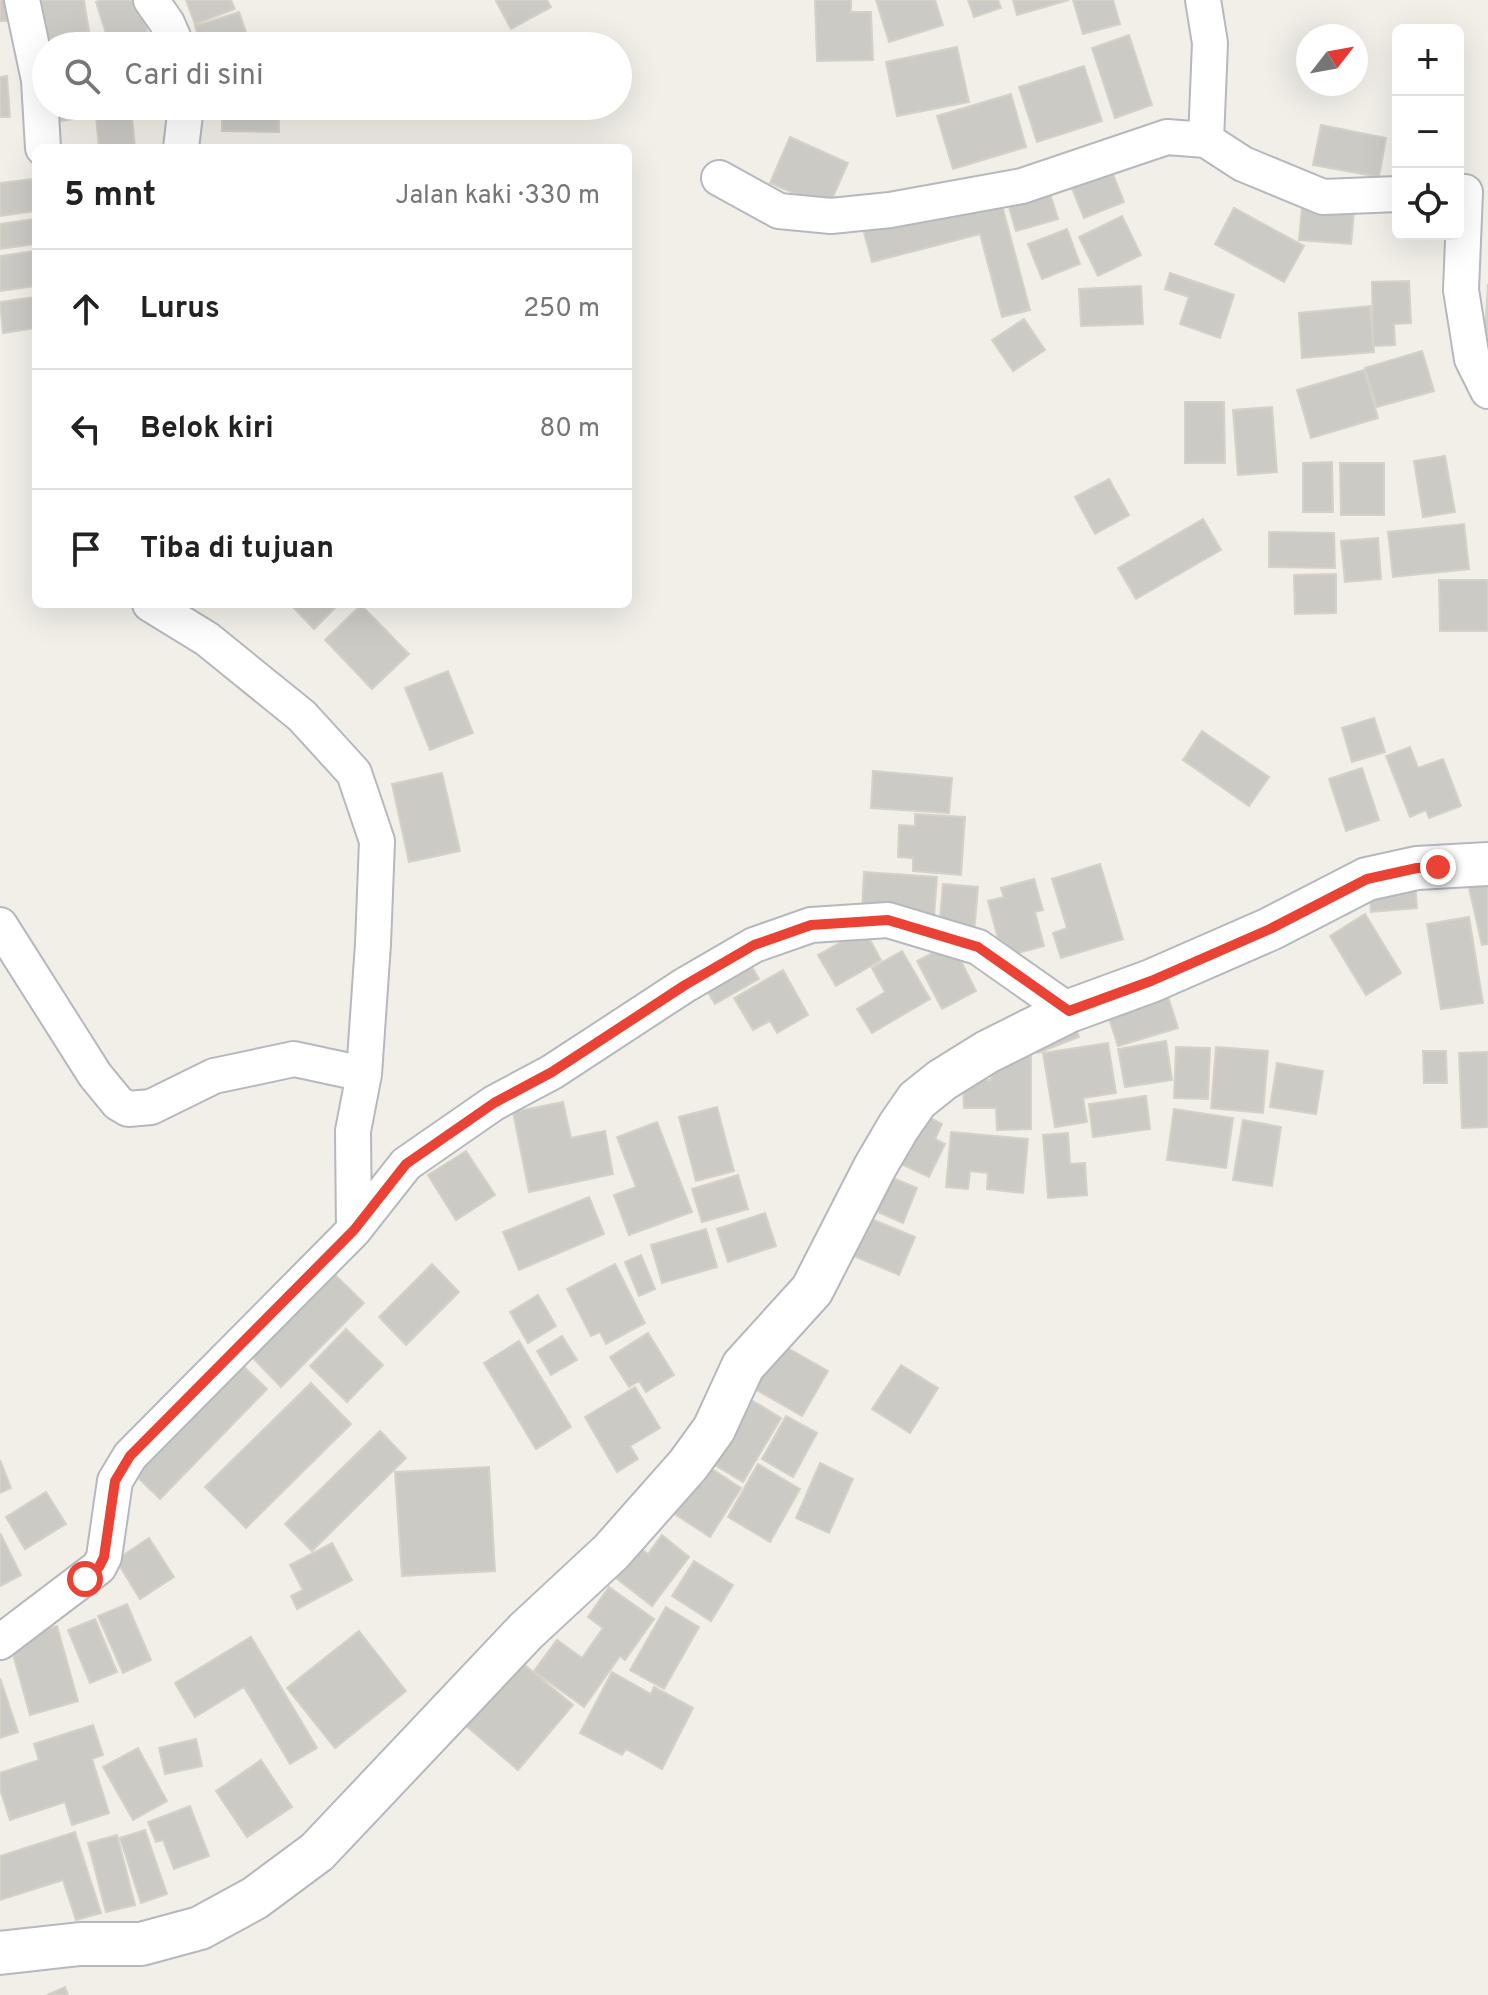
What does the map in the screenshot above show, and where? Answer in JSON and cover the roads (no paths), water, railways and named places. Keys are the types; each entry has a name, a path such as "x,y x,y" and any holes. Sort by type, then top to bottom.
{"street":[{"path":"22,0 32,47"},
{"path":"151,0 171,32"},
{"path":"1203,0 1210,43 1206,140"},
{"path":"41,120 43,144"},
{"path":"181,144 184,120"},
{"path":"719,178 779,211 831,216 890,210 1022,186 1167,137 1206,140 1243,164 1323,197 1392,194"},
{"path":"1470,192 1461,290 1472,359 1488,391"},
{"path":"157,608 207,639 302,716 354,773 377,841 364,1074 353,1131 354,1230"},
{"path":"0,1953 80,1944 141,1944 200,1928 255,1898 317,1852 516,1641 611,1552 688,1465 714,1429 743,1366 812,1290 875,1167 917,1100 942,1080 987,1052 1069,1011 1151,981 1270,929 1367,879 1417,868 1488,864"},
{"path":"0,1642 99,1567 104,1557 115,1481 130,1456 354,1230 406,1164 494,1103 552,1072 685,985 754,945 811,925 888,920 978,947 1069,1011"},
{"path":"0,925 95,1075 118,1103 128,1109 151,1107 214,1076 294,1059 364,1074"}]}
